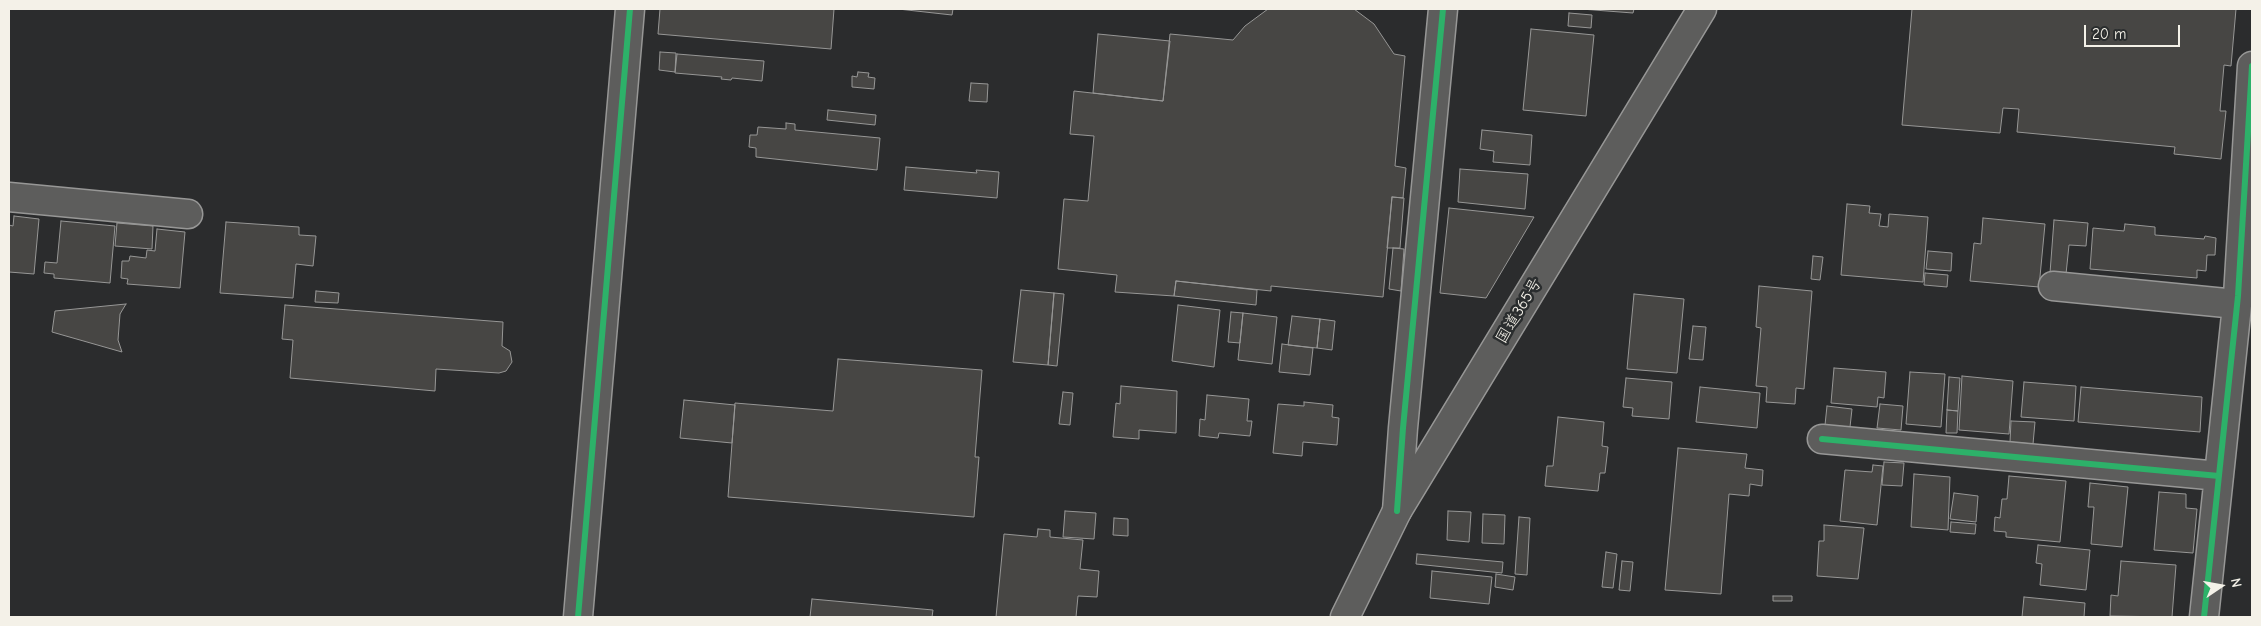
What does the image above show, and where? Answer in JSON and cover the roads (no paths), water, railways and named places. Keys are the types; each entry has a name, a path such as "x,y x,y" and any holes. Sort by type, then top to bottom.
{"main road":[{"path":"578,617 630,9"},
{"path":"1397,511 1404,418 1443,9"},
{"name":"国道365号","path":"1345,617 1397,511 1702,9"},
{"path":"2204,617 2236,304 2252,66"},
{"path":"9,197 188,214"},
{"path":"2052,286 2236,304"},
{"path":"1822,440 2219,476"}]}
